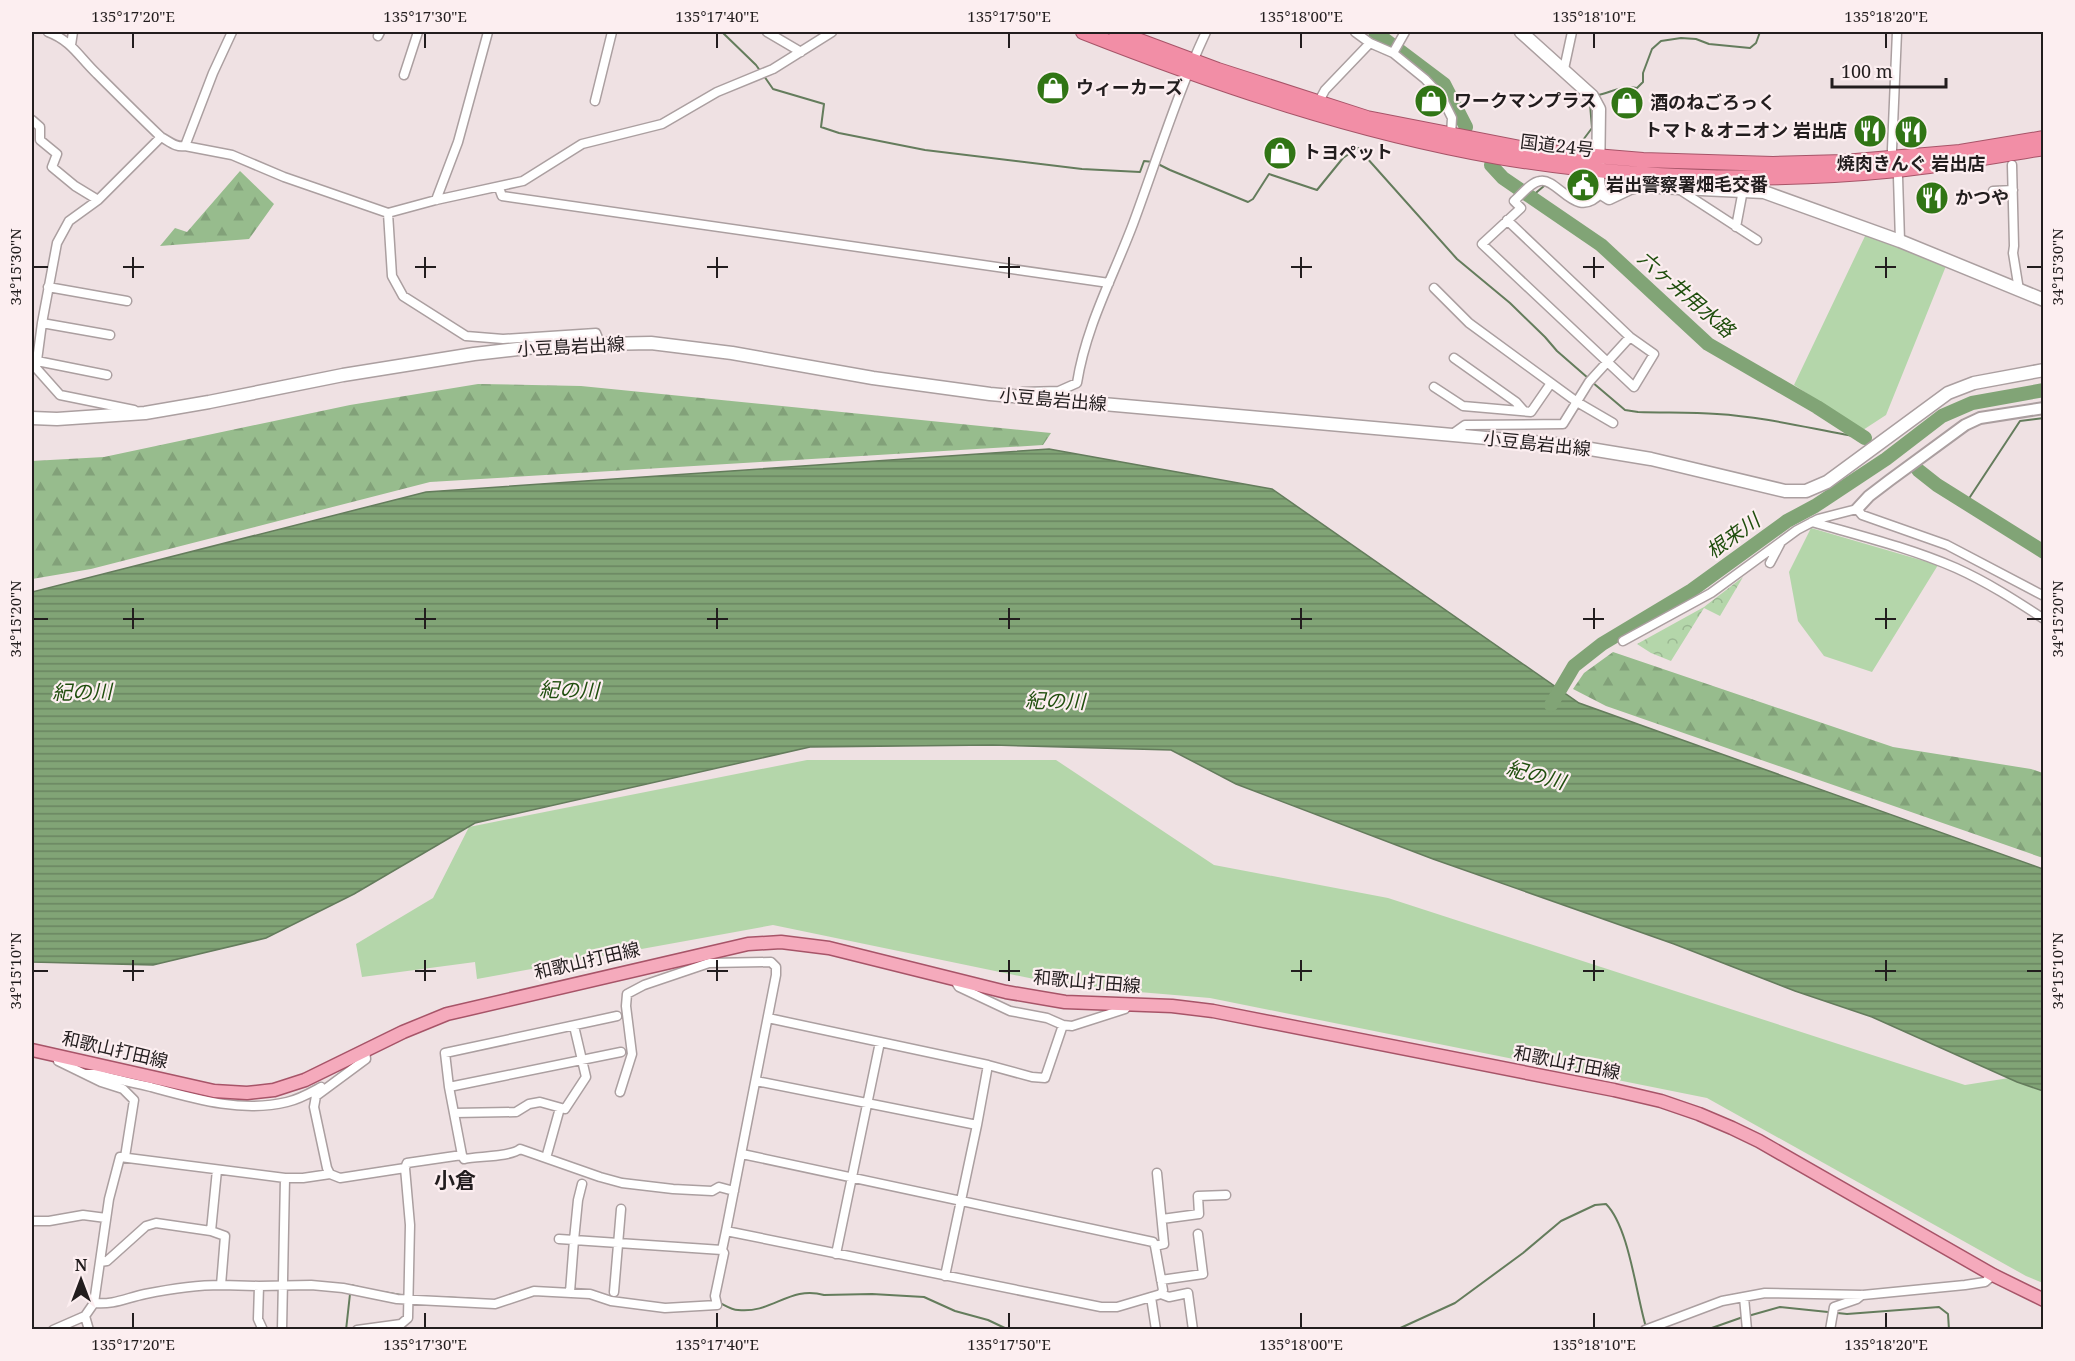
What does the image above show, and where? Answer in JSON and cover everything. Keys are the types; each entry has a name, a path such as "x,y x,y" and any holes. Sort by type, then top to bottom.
{"highway":[{"name":"国道24号","path":"1083,32 1367,118 1600,163 1686,175 1774,177 1895,164 2043,138"},
{"name":"国道24号","path":"1116,32 1190,65 1359,126 1498,157 1600,163"},
{"name":"国道24号","path":"1895,164 1965,162 2043,148"}],"main road":[{"path":"1521,32 1592,96 1599,109 1598,184 1601,193 1609,198 1638,186 1764,192 1900,241 2043,300"},
{"name":"小豆島岩出線","path":"32,418 57,419 145,413 343,375 474,354 553,345 651,343 732,353 873,378 990,394 1566,445 1651,459 1785,491 1806,491 1827,482 1948,393 1974,383 2043,370"},
{"name":"和歌山打田線","path":"32,1050 214,1091 248,1093 274,1090 305,1080 403,1032 447,1014 707,957 748,944 781,942 829,948 1006,992 1065,1002 1172,1006 1213,1011 1661,1101 1699,1114 1759,1141 1993,1275 2043,1300"}],"street":[{"path":"48,32 61,37 71,45 161,137 180,147 232,155 284,177 388,213 524,181 582,144 662,124 717,92 773,69 832,32"},
{"path":"71,45 73,32"},
{"path":"185,146 213,73 232,32"},
{"path":"404,75 418,32"},
{"path":"436,200 458,142 488,32"},
{"path":"595,101 612,32"},
{"path":"767,32 801,52"},
{"path":"990,394 1059,391 1077,383 1087,338 1132,224 1190,65 1206,32"},
{"path":"1355,32 1370,43 1393,52 1441,96 1452,118 1451,135"},
{"path":"1393,52 1405,32"},
{"path":"1564,69 1572,32"},
{"path":"1898,32 1895,164 1900,241"},
{"path":"1318,103 1325,90 1370,43"},
{"path":"32,120 40,127 40,140 57,154 52,167 75,186 98,200"},
{"path":"145,413 60,395 35,365 57,243 69,221 98,200 161,137"},
{"path":"2012,165 2013,254 2019,290"},
{"path":"1507,220 1630,337 1654,354 1634,387 1482,244 1507,220 1521,208 1514,201 1536,182 1542,180 1549,182 1567,197 1583,203 1595,200 1601,193"},
{"path":"499,188 502,196 1108,283"},
{"path":"1676,188 1757,240"},
{"path":"1736,227 1743,190"},
{"path":"1993,191 2013,190"},
{"path":"388,213 392,276 403,296 466,336 503,339 596,333 600,343"},
{"path":"48,287 127,301"},
{"path":"1434,288 1469,323 1577,402 1613,423"},
{"path":"42,323 110,335"},
{"path":"1450,435 1465,425 1563,424 1591,379 1630,337"},
{"path":"1454,358 1516,402 1524,411"},
{"path":"35,365 107,375"},
{"path":"1434,387 1462,406 1531,412 1551,383"},
{"path":"1623,641 1711,593 1797,530 1812,522 1857,509 1890,480 1965,425 1980,418 2043,408"},
{"path":"1857,509 1862,515 1947,545 2043,596"},
{"path":"1812,522 1906,549 1957,568 2005,593 2043,618"},
{"path":"1770,563 1780,543"},
{"path":"94,1303 114,1304 144,1294 221,1285 282,1287 311,1285 408,1299 495,1304 534,1291 590,1294 612,1300 665,1308 717,1305 715,1296 724,1253 722,1250 776,967 771,962 707,957 627,994 626,1006 632,1054 620,1092"},
{"path":"958,980 959,987 1010,1011 1047,1018 1063,1025 1072,1026 1125,1010 1128,1005"},
{"path":"617,1016 445,1053 449,1087 464,1159 513,1154 520,1149 600,1177 640,1186 712,1191 718,1187 734,1191"},
{"path":"768,1018 1045,1078 1063,1025"},
{"path":"454,1113 516,1112 529,1104 540,1102 565,1109 586,1077 574,1026"},
{"path":"836,1254 880,1042"},
{"path":"330,1174 314,1107 316,1096 366,1059 365,1051"},
{"path":"449,1087 621,1052"},
{"path":"57,1055 57,1061 101,1082 123,1089 134,1100 125,1157"},
{"path":"945,1276 988,1065"},
{"path":"86,1074 97,1074 175,1094 240,1107 259,1107 288,1102 327,1086"},
{"path":"756,1081 977,1125"},
{"path":"546,1158 560,1108"},
{"path":"742,1154 1153,1242 1163,1290 1161,1294"},
{"path":"357,1329 401,1324 408,1318 410,1225 405,1168 407,1163 462,1155"},
{"path":"53,1329 85,1317 94,1303 106,1218 120,1157 285,1178 330,1174 340,1178 405,1168"},
{"path":"211,1231 217,1170"},
{"path":"1155,1246 1164,1244 1157,1173"},
{"path":"282,1329 285,1178"},
{"path":"570,1292 578,1200 582,1184"},
{"path":"1162,1220 1199,1214 1198,1196 1226,1195"},
{"path":"614,1292 621,1209"},
{"path":"32,1221 49,1221 83,1215 106,1218"},
{"path":"100,1262 107,1261 146,1226 156,1223 211,1231 225,1236 221,1285"},
{"path":"726,1231 1101,1307 1117,1307 1161,1294 1168,1297 1188,1293 1193,1329"},
{"path":"1161,1280 1203,1274 1198,1234"},
{"path":"559,1239 722,1250"},
{"path":"1645,1329 1722,1301 1744,1301 1765,1293 1863,1294 1986,1282 1993,1275"},
{"path":"259,1286 258,1319 263,1329"},
{"path":"1830,1329 1834,1307 1857,1299 1863,1294"},
{"path":"1151,1297 1156,1329"},
{"path":"1744,1301 1747,1327"},
{"path":"85,1317 88,1329"}],"green space":[{"path":"240,171 274,204 249,239 160,246 175,228 187,232"},
{"path":"1866,234 1946,266 1886,415 1863,430 1794,385"},
{"path":"478,384 581,386 1051,433 1043,445 430,482 91,569 32,579 32,461 104,457 350,405"},
{"path":"1811,528 1938,565 1872,672 1824,656 1798,621 1789,572"},
{"path":"1743,577 1720,616 1704,608 1671,661 1637,644 1704,607"},
{"path":"1613,652 1893,747 2031,769 2043,773 2043,858 1606,706 1573,689 1584,673"},
{"path":"807,760 1056,760 1214,865 1388,898 1965,1085 2009,1078 2043,1091 2043,1283 2026,1276 1707,1098 1210,998 1068,986 773,925 477,979 475,962 362,977 356,944 433,898 469,827"}],"water":[{"name":"紀の川","path":"1049,449 1272,489 1579,703 2043,869 2043,1091 2017,1082 1872,1017 1433,859 1236,784 1171,750 993,745 810,747 475,823 354,894 266,938 153,965 32,962 32,592 426,492"}],"waterway":[{"path":"722,32 761,72"},
{"name":"六ヶ井用水路","path":"1375,32 1444,84 1466,127"},
{"path":"1598,95 1622,88 1637,88 1643,82 1643,73 1652,49 1661,41 1681,38 1696,39 1709,44 1750,48 1756,43 1760,32"},
{"path":"764,76 773,89 824,104 821,127 839,133 925,150 1082,169 1140,172 1144,161 1153,162"},
{"path":"1580,144 1592,128 1590,104"},
{"path":"1158,164 1248,202 1253,199 1269,174 1317,190 1343,158 1358,148 1457,259 1510,303 1557,351 1588,378"},
{"name":"六ヶ井用水路","path":"1491,165 1503,178 1601,245 1708,344 1817,407 1865,438"},
{"path":"1531,197 1544,186"},
{"path":"1592,382 1625,410 1736,416 1865,438"},
{"name":"根来川","path":"1551,705 1574,666 1602,644 1692,590 1787,521 1815,506 1886,459 1942,416 1972,403 2044,390"},
{"path":"1966,503 2020,421 2044,418"},
{"name":"六ヶ井用水路","path":"1918,470 1937,485 2044,552"},
{"path":"1396,1330 1455,1303 1523,1253 1561,1221 1595,1205 1606,1204 1621,1228 1646,1327"},
{"path":"346,1330 351,1285 362,1288"},
{"path":"383,1292 401,1295"},
{"path":"720,1303 738,1310 750,1310 791,1296 812,1293 924,1297 955,1311 988,1320 1009,1330"},
{"path":"439,1297 475,1299"},
{"path":"1748,1316 1780,1307 1847,1314 1939,1307 1948,1314 1949,1330"},
{"path":"1706,1330 1743,1317"}],"place":[{"name":"ウィーカーズ","path":"1053,88"},
{"name":"ワークマンプラス","path":"1431,101"},
{"name":"酒のねごろっく","path":"1627,103"},
{"name":"トマト＆オニオン 岩出店","path":"1870,131"},
{"name":"焼肉きんぐ 岩出店","path":"1911,132"},
{"name":"トヨペット","path":"1280,153"},
{"name":"岩出警察署畑毛交番","path":"1583,185"},
{"name":"かつや","path":"1932,198"}],"district":[{"name":"小倉","path":"455,1181"}]}
